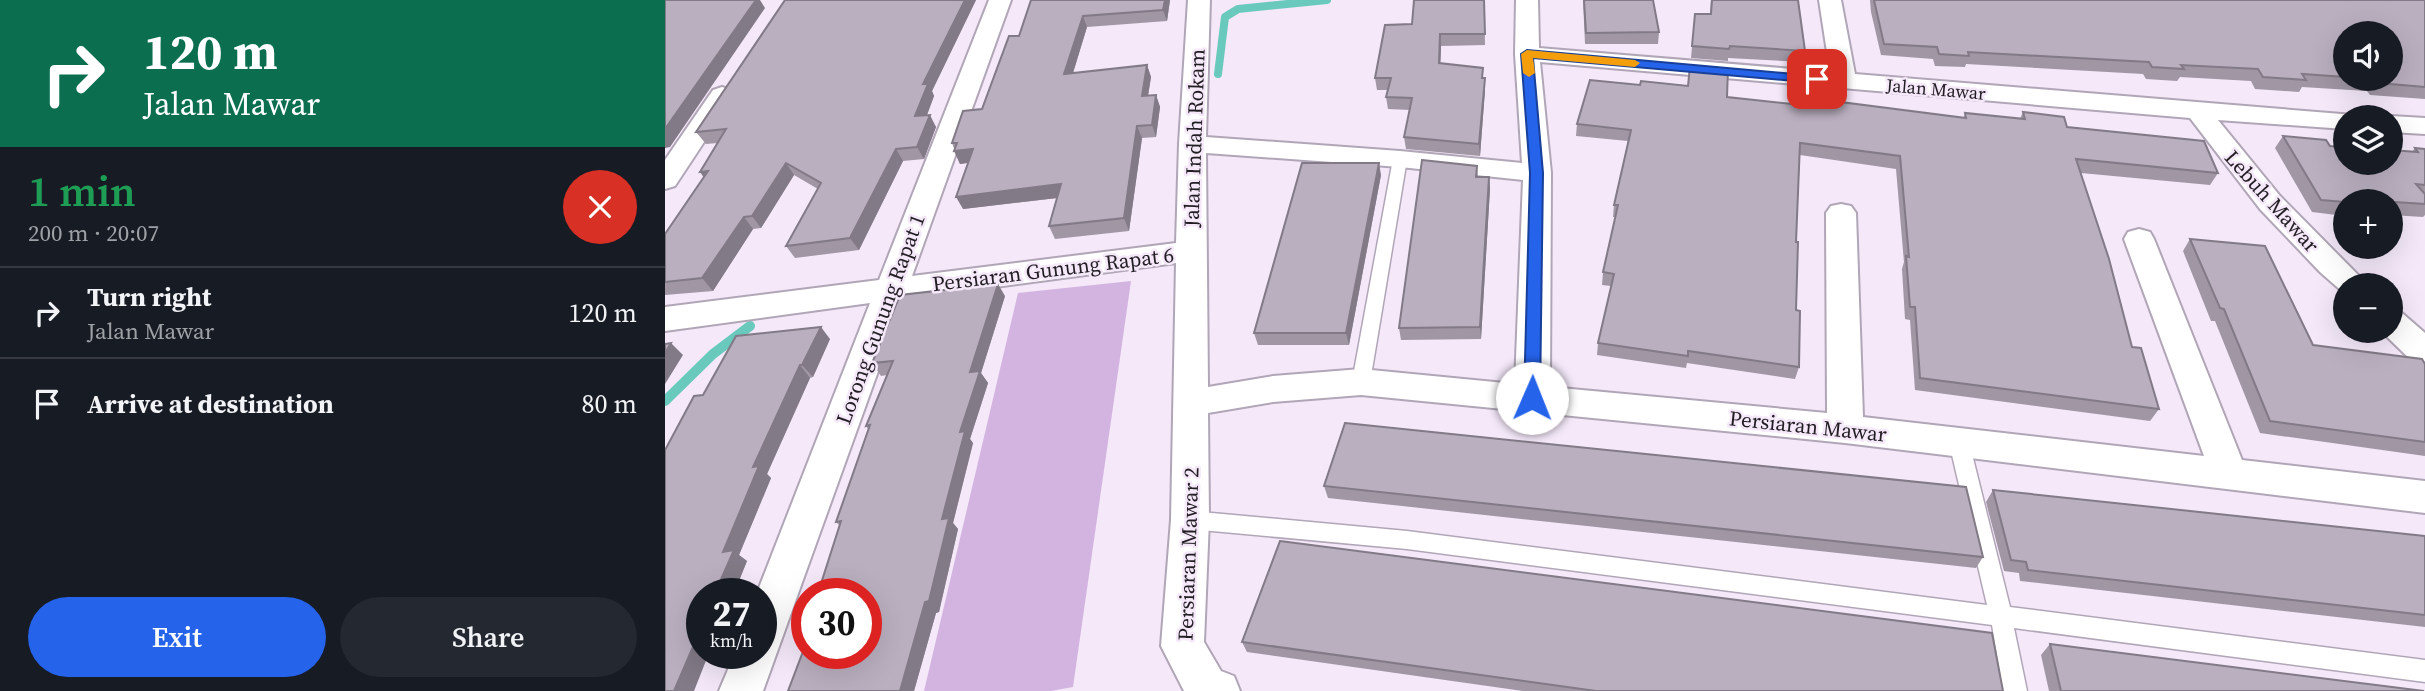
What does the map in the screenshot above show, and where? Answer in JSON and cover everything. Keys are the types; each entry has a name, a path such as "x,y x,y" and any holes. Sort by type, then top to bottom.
{"street":[{"name":"Lorong Gunung Rapat 1","path":"777,595 1000,0"},
{"name":"Jalan Indah Rokam","path":"1190,403 1192,144 1203,0"},
{"path":"1527,0 1527,54 1537,173 1532,398"},
{"path":"1830,0 1844,81"},
{"name":"Jalan Mawar","path":"1527,54 2333,120"},
{"path":"665,180 733,79"},
{"name":"Lebuh Mawar","path":"2198,111 2237,166 2309,246 2339,273"},
{"path":"2403,125 2425,126"},
{"path":"1192,144 1400,159 1537,173"},
{"path":"1842,213 1845,429"},
{"path":"2139,239 2229,474"},
{"name":"Persiaran Gunung Rapat 6","path":"665,319 1190,251"},
{"name":"Persiaran Mawar","path":"1190,403 1273,389 1361,382 1845,429 2425,496"},
{"name":"Persiaran Mawar 2","path":"1190,403 1190,520 1182,646 1199,684"},
{"path":"741,691 750,669"}],"lane":[{"path":"1361,382 1400,159"},
{"path":"1959,442 2001,616 2015,691"},
{"path":"1190,520 1407,540 2425,671"}],"shaded area":[{"path":"1131,281 1073,687 1051,691 924,691 1018,293"}],"building":[{"path":"665,0 756,0 665,129"},
{"path":"785,0 965,0 923,84 928,84 915,116 930,115 917,147 896,149 850,238 786,246 821,183 786,163 752,216 744,217 702,278 665,282 665,234 708,171 700,172 726,129 696,132"},
{"path":"1031,0 1165,0 1163,10 1083,16 1064,74 1147,65 1142,96 1156,95 1152,125 1137,126 1124,218 1049,226 1061,184 956,197 973,149 954,151 957,143 952,143 963,111 982,109 1009,36 1019,36"},
{"path":"1414,0 1484,0 1485,34 1440,34 1439,63 1483,68 1482,78 1485,78 1479,144 1404,137 1412,98 1386,97 1391,78 1375,78 1385,25 1412,24"},
{"path":"1584,0 1653,0 1659,32 1586,33"},
{"path":"1712,0 1798,0 1805,51 1692,46 1695,14 1711,14"},
{"path":"1874,0 2425,0 2425,87 2403,85 2403,21 2333,21 2333,76 2302,74 2306,80 2263,77 2258,69 2181,65 2184,69 2152,67 2149,62 1968,52 1969,56 1939,54 1937,47 1884,44"},
{"path":"1690,66 1728,69 1727,97 1801,105 1801,97 1966,118 1965,113 2025,119 2023,112 2064,117 2067,127 2204,141 2218,173 2076,159 2109,259 2132,347 2141,348 2159,409 1920,378 1915,307 1910,307 1906,256 1909,257 1900,156 1800,143 1796,242 1796,310 1800,311 1799,367 1688,351 1688,356 1598,343 1614,274 1603,272 1618,205 1614,205 1631,130 1577,124 1590,80 1640,85 1641,81 1688,86"},
{"path":"2283,136 2326,140 2333,146 2333,175 2403,175 2403,151 2418,152 2415,148 2425,149 2425,185 2416,184 2425,194 2425,204 2403,203 2403,189 2333,189 2333,201 2321,200"},
{"path":"1422,160 1477,166 1476,177 1489,177 1480,327 1399,328"},
{"path":"1302,163 1379,163 1346,333 1254,333"},
{"path":"2190,239 2265,246 2313,345 2422,359 2425,364 2425,442 2270,421 2224,309 2220,308"},
{"path":"998,284 970,372 980,371 960,432 965,431 942,519 949,518 929,601 925,602 900,691 788,691 796,669 882,669 882,578 823,578 841,521 836,522 870,425 866,426 893,361 872,363 900,295"},
{"path":"821,327 800,365 753,467 759,466 723,552 734,550 722,578 686,578 686,663 674,691 665,691 665,450 694,396 703,395 736,336"},
{"path":"1345,423 1966,487 1983,557 1324,486"},
{"path":"1993,490 2425,536 2425,615 2028,570 2026,562 2011,560"},
{"path":"1280,541 1992,633 2003,691 1596,691 1242,642"},
{"path":"2050,644 2424,691 2061,691"}],"waterway":[{"path":"1218,74 1225,17 1238,9 1327,0"},
{"path":"665,401 713,354 750,326"}],"slow traffic":[{"path":"1529,73 1527,54 1635,63"}],"route":[{"path":"1532,398 1537,173 1527,54 1817,79"}]}
